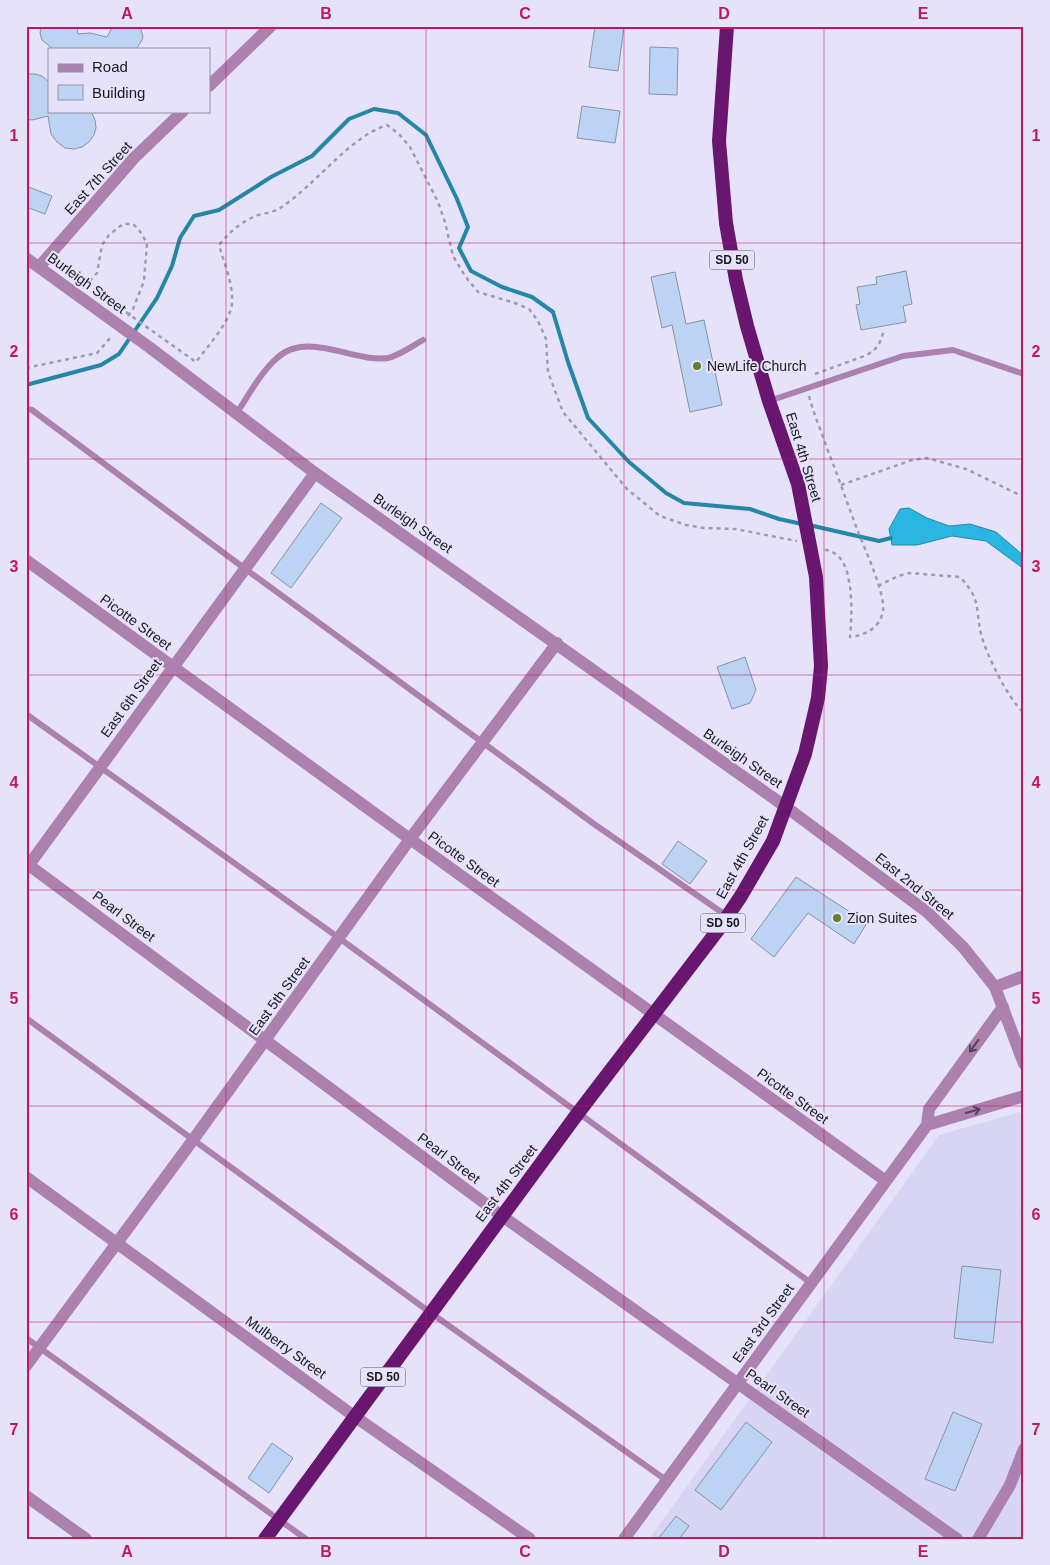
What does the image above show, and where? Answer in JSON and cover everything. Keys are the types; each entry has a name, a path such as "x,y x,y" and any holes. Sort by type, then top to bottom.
{"highway":[{"name":"East 4th Street","path":"265,1539 578,1113 727,916 762,860 775,835 810,736 822,666 816,577 798,484 769,401 747,326 736,280 726,223 719,141 727,26"}],"street":[{"path":"210,85 271,26"},
{"name":"East 7th Street","path":"39,267 134,158 181,112"},
{"name":"Burleigh Street","path":"26,258 149,347 315,472 786,807"},
{"name":"East 6th Street","path":"27,865 100,768 172,666 315,472"},
{"name":"Picotte Street","path":"26,560 886,1181"},
{"name":"East 5th Street","path":"26,1366 193,1140 410,839 556,643"},
{"name":"East 2nd Street","path":"786,807 927,912 963,947 996,987 1024,1064"},
{"name":"Pearl Street","path":"27,865 502,1216 957,1539"},
{"path":"996,987 1024,976"},
{"name":"East 3rd Street","path":"624,1539 927,1125 929,1109 1003,1007"},
{"path":"927,1125 1024,1096"},
{"name":"Mulberry Street","path":"26,1178 354,1416 530,1539"},
{"path":"978,1539 1010,1485 1024,1449"},
{"path":"26,1496 86,1539"}],"lane":[{"path":"236,414 262,375 278,356 297,347 320,347 362,357 390,358 422,340"},
{"path":"769,401 903,356 953,350 1022,375"},
{"path":"26,409 32,410 594,824 727,916"},
{"path":"26,714 339,938 811,1283"},
{"path":"26,1018 431,1313 666,1480"},
{"path":"26,1338 306,1539"}],"path":[{"path":"128,316 133,309 144,281 147,243 133,224 122,224 109,235 102,245 97,273 87,284 114,303 156,333 196,362 224,324 233,304 231,286 219,245 236,226 259,215 278,209 292,200 375,128 387,125 399,134 410,147 438,202 453,256 465,276 478,292 516,303 529,309 538,321 546,339 548,372 563,412 627,489 660,516 686,525 704,528 735,529 797,541"},
{"path":"26,368 97,353 106,345 117,330"},
{"path":"815,547 834,552 846,566 852,616 850,637 867,634 876,626 884,609 874,570 848,506 811,404 804,378 867,355 874,351 881,343 883,333"},
{"path":"841,485 912,460 927,458 966,469 1024,497"},
{"path":"878,586 898,576 909,574 960,577 971,589 976,601 981,634 995,668 1006,688 1024,712"}],"shaded area":[{"path":"1020,1112 1024,1132 1024,1539 649,1539 939,1135"}],"water":[{"path":"909,508 927,518 949,526 970,524 996,532 1024,556 1024,569 986,541 952,536 917,545 892,545 889,529 900,509"}],"building":[{"path":"41,26 77,26 78,34 90,33 107,37 113,26 140,26 143,37 137,48 52,48 42,40"},
{"path":"595,26 624,27 618,71 589,67"},
{"path":"650,47 678,48 677,95 649,94"},
{"path":"26,74 35,74 42,76 48,81 48,112 91,112 96,128 89,142 82,147 74,149 65,148 51,134 48,116 32,120 26,119"},
{"path":"582,106 620,111 615,143 577,138"},
{"path":"26,186 52,196 45,214 26,207"},
{"path":"906,271 912,304 903,306 906,322 861,330 856,305 860,304 857,287 877,284 876,277"},
{"name":"NewLife Church","path":"675,272 686,324 704,320 722,405 690,412 672,325 662,328 651,277"},
{"path":"321,503 342,518 291,588 271,573"},
{"path":"745,657 756,690 750,703 732,709 717,667"},
{"path":"678,841 707,861 690,884 662,864"},
{"name":"Zion Suites","path":"796,877 867,923 854,944 808,913 774,957 751,939"},
{"path":"962,1266 1001,1270 993,1343 954,1338"},
{"path":"953,1412 982,1424 955,1491 925,1479"},
{"path":"746,1422 772,1442 721,1510 695,1490"},
{"path":"272,1443 293,1458 269,1493 248,1478"},
{"path":"676,1516 689,1526 679,1539 658,1539"}],"waterway":[{"path":"26,385 101,365 119,354 157,298 172,266 180,238 194,216 219,210 271,177 312,156 349,119 374,109 398,113 426,135 457,199 468,227 459,248 471,271 502,287 532,297 553,312 588,418 629,462 666,493 684,503 750,509 779,519 802,524"},
{"path":"809,525 879,541 891,538"}],"place":[{"name":"NewLife Church","path":"697,366"},
{"name":"Zion Suites","path":"837,918"}]}
